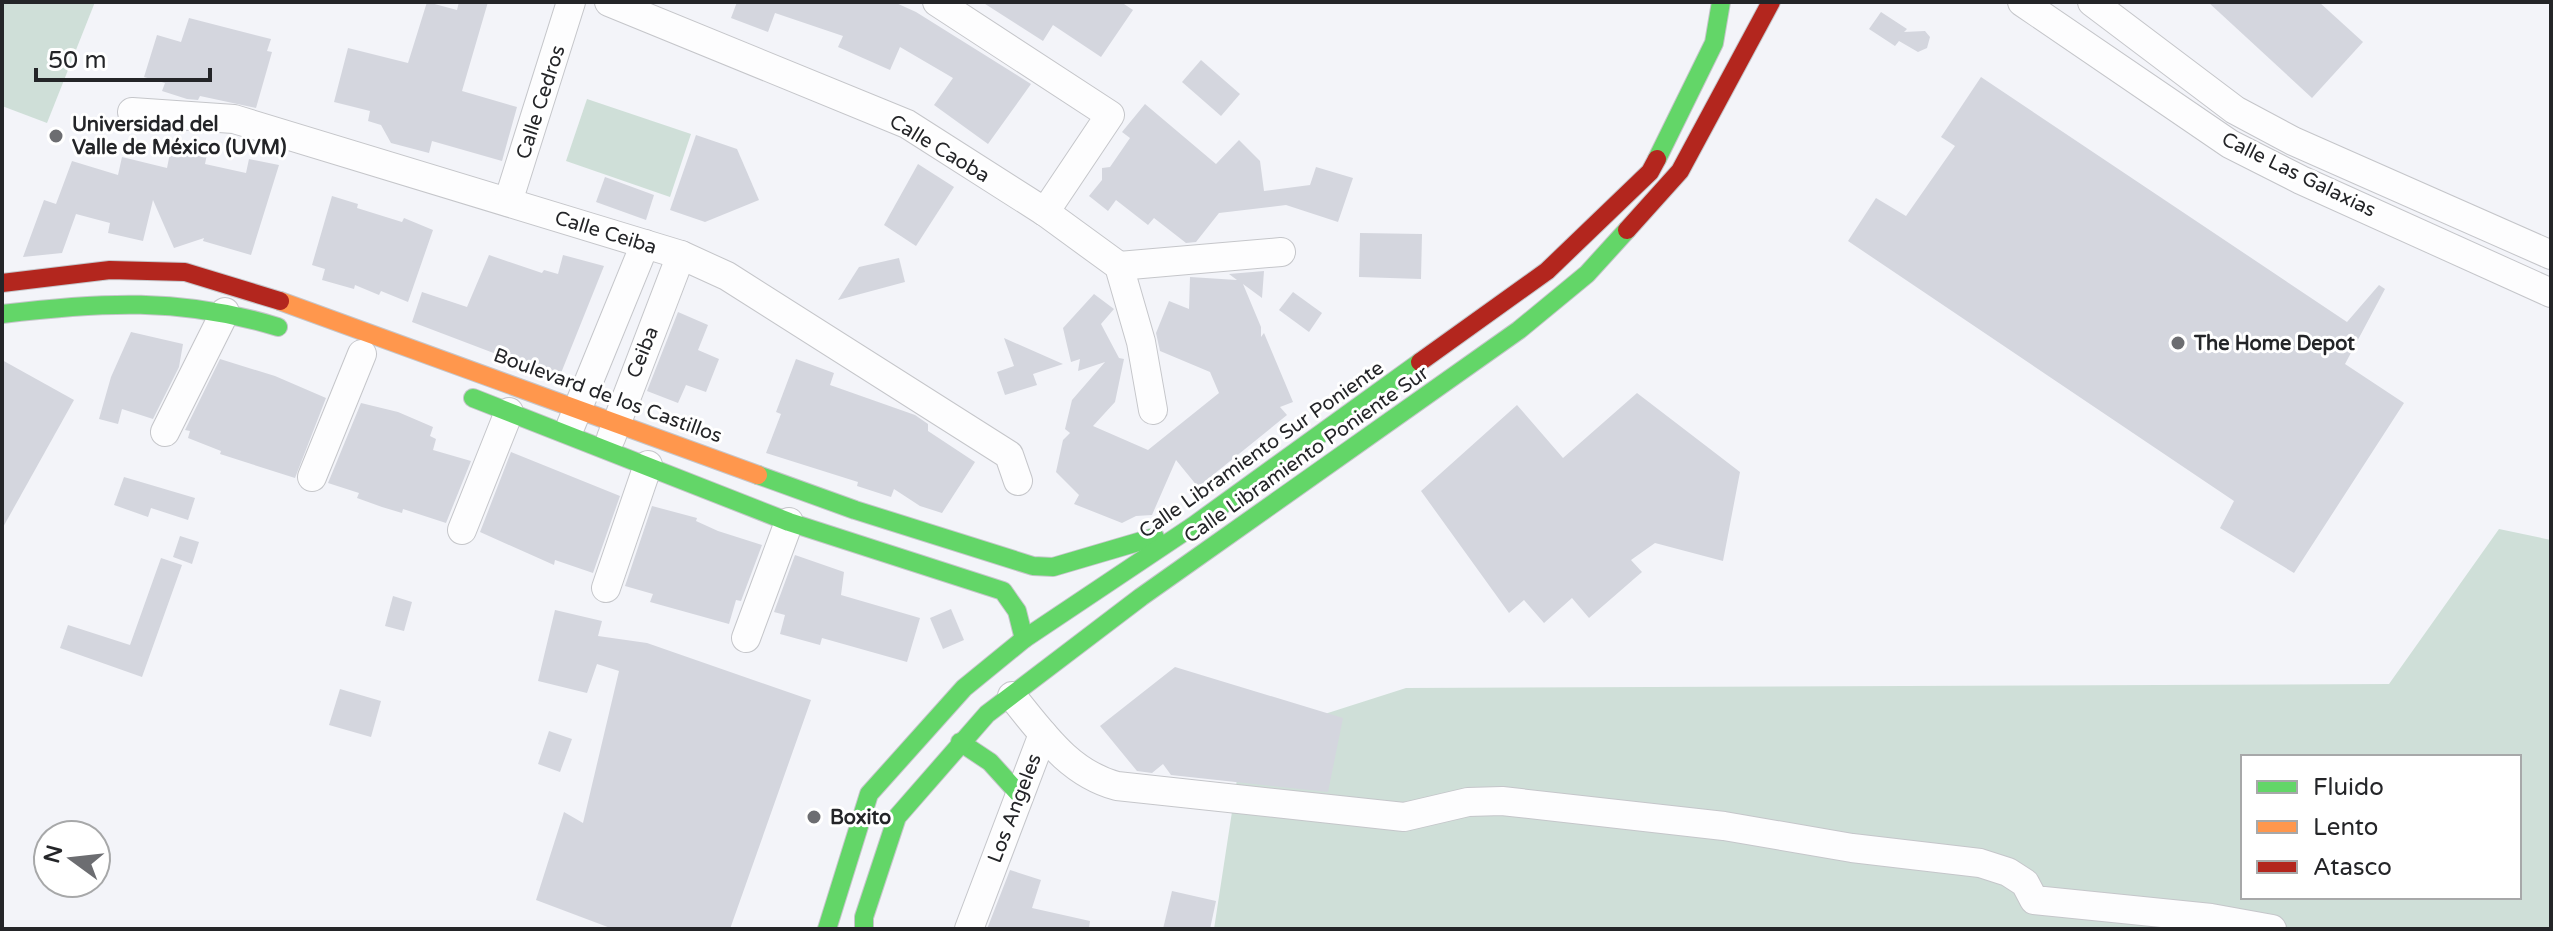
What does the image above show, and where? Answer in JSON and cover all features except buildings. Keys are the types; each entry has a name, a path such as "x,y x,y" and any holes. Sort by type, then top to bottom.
{"main road":[{"name":"Calle Libramiento Sur Poniente","path":"827,929 830,910 869,794 964,688 1024,639 1193,526 1547,271 1650,172 1714,43 1721,2"},
{"name":"Calle Libramiento Poniente Sur","path":"864,929 864,917 897,817 960,742 1012,696 1141,597 1519,330 1587,274 1680,171 1771,2"},
{"name":"Boulevard de los Castillos","path":"2,283 110,270 185,272 278,300 615,420 855,510 1033,566 1053,567 1193,526"},
{"path":"2,314 121,300 176,303 225,312 295,334"},
{"path":"272,325 278,300"},
{"path":"450,389 789,522 1003,591 1017,611 1024,639"},
{"path":"960,742 990,762 1019,794"}],"street":[{"name":"Calle Cedros","path":"508,202 571,2"},
{"name":"Calle Caoba","path":"609,2 907,124 1045,212 1119,266"},
{"path":"937,2 1110,115 1045,212"},
{"name":"Calle Las Galaxias","path":"2022,2 2230,144 2551,293"},
{"name":"Calle Las Galaxias","path":"2092,2 2235,110 2293,141 2551,255"},
{"name":"Calle Ceiba","path":"132,112 234,119 681,255 727,276 1009,455 1018,481"},
{"path":"2378,214 2390,183"},
{"path":"567,436 645,244"},
{"path":"1153,410 1141,342 1119,266 1281,252"},
{"name":"Ceiba","path":"607,450 615,420 681,255"},
{"path":"165,432 225,312"},
{"path":"312,477 362,355"},
{"path":"462,530 509,412"},
{"path":"606,588 648,465"},
{"path":"746,638 789,522"},
{"name":"Los Angeles","path":"969,929 1043,734 1012,696"},
{"path":"1043,734 1090,778 1117,786 1404,817 1468,802 1502,801 1724,826 1852,848 1980,863 2025,883 2034,900 2211,918 2272,929"}],"shaded area":[{"path":"2,2 95,2 47,123 2,106"},
{"path":"587,99 691,134 670,197 566,161"},
{"path":"2499,529 2551,540 2551,929 1214,929 1243,740 1406,688 2389,684"}],"traffic: fast":[{"path":"1657,159 1714,43 1721,2"},
{"path":"864,929 864,917 897,817 987,714 1141,597 1519,330 1587,274 1627,230"},
{"path":"2,314 141,305 208,311 278,327"},
{"path":"827,929 869,794 964,688 1024,639 1193,526 1420,362"},
{"path":"473,398 789,522 1003,591 1017,611 1024,639"},
{"path":"758,475 855,510 1033,566 1053,567 1155,537"},
{"path":"960,742 990,762 1019,794"}],"traffic: slow":[{"path":"280,301 758,475"}],"traffic: jam":[{"path":"1627,230 1680,171 1771,2"},
{"path":"1420,362 1547,271 1650,172 1657,159"},
{"path":"2,283 110,270 185,272 280,301"}],"place":[{"name":"Universidad del Valle de México (UVM)","path":"56,136"},
{"name":"The Home Depot","path":"2178,343"},
{"name":"Boxito","path":"814,817"}]}
